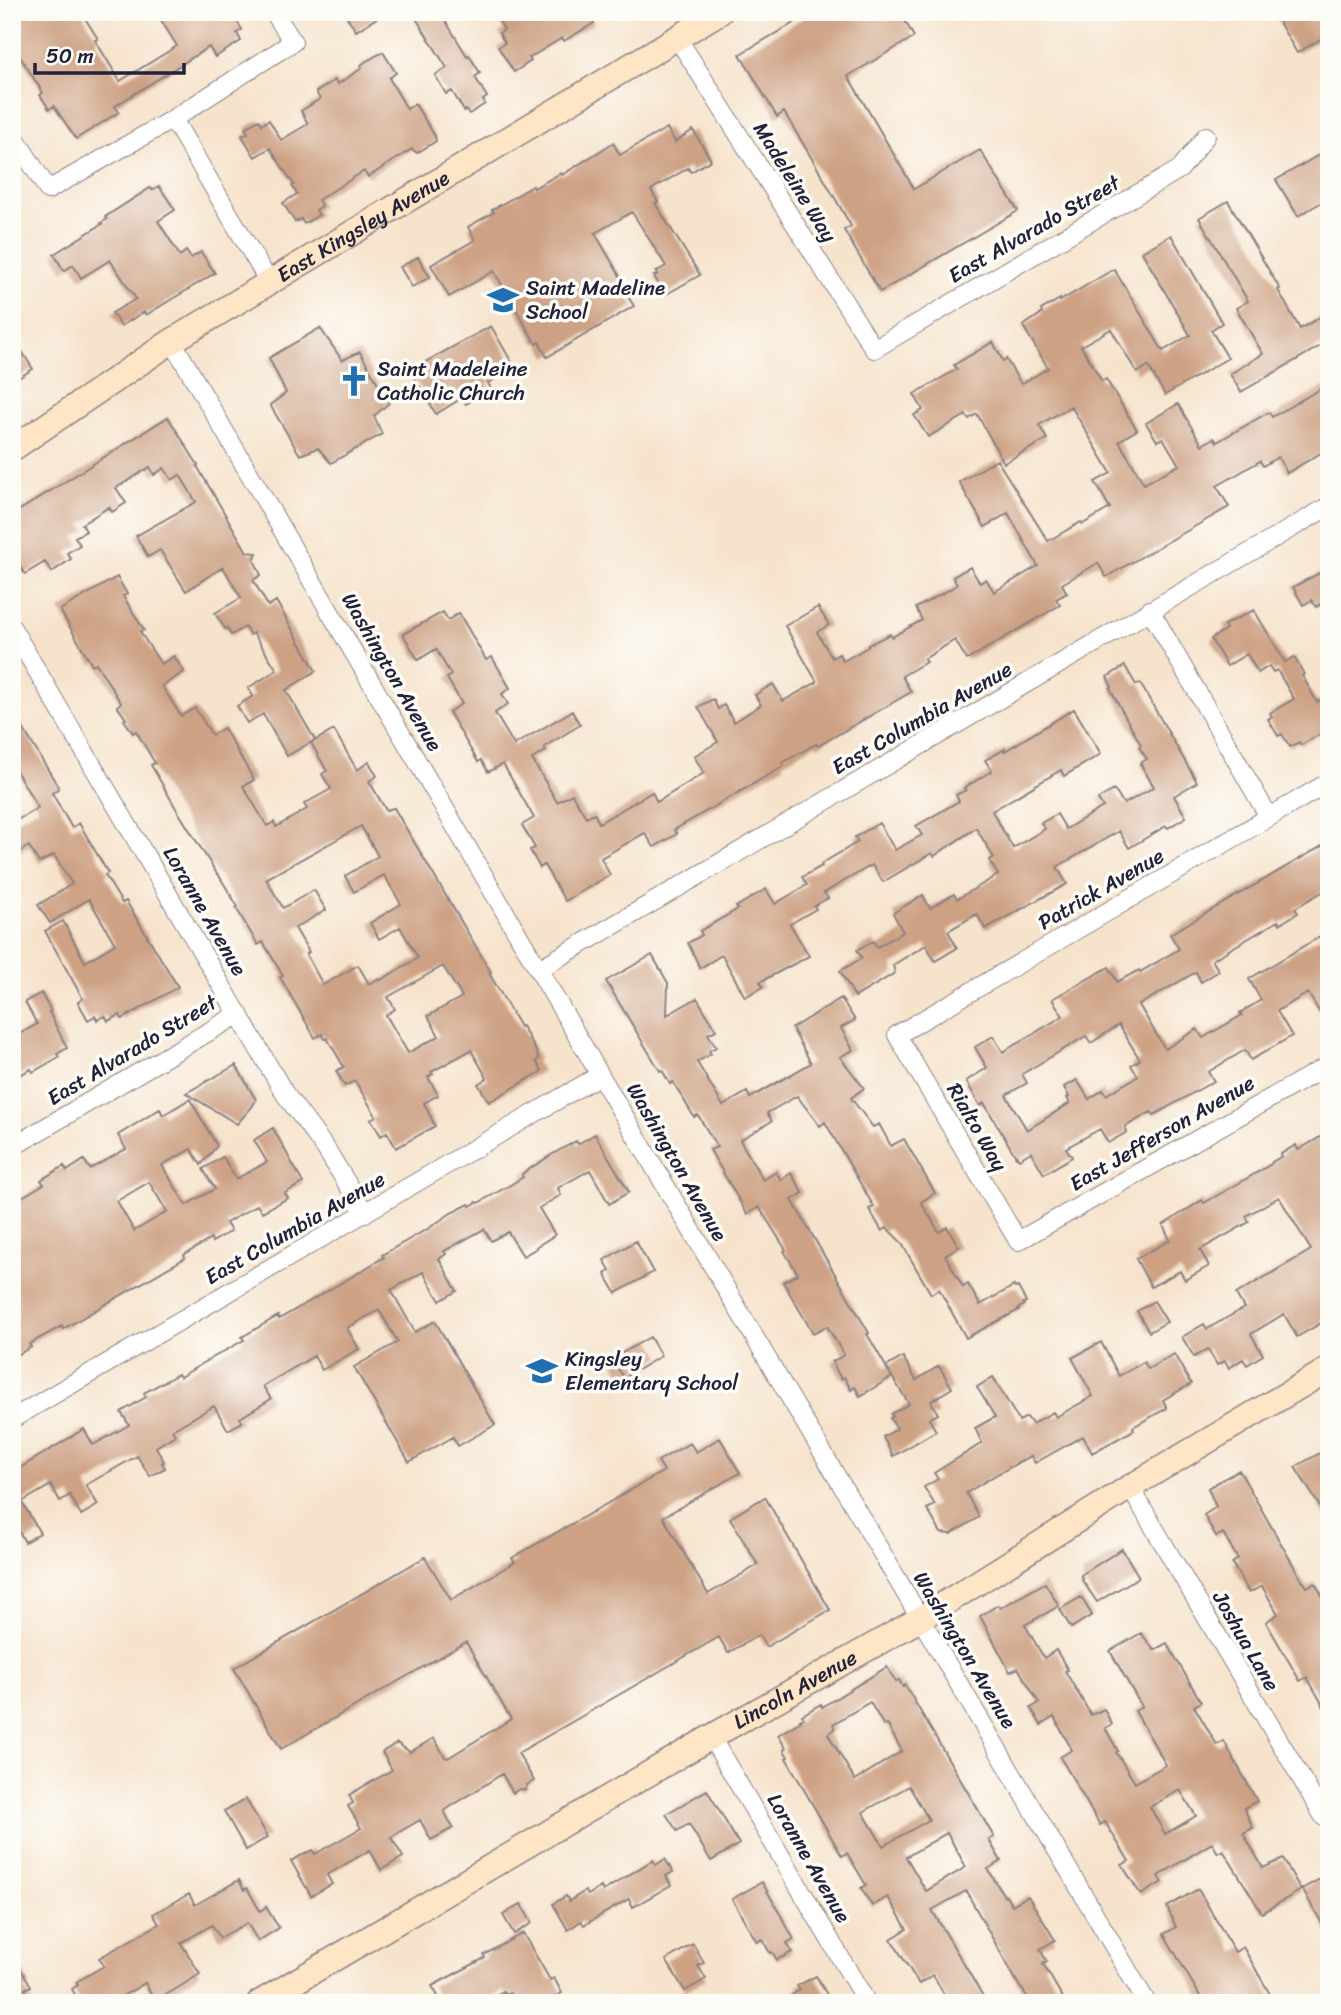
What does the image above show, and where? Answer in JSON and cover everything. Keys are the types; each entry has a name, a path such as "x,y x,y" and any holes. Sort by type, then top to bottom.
{"street":[{"path":"12,133 48,190 173,119 293,42 274,12"},
{"name":"East Kingsley Avenue","path":"12,449 172,341 720,12"},
{"name":"Madeleine Way","path":"678,39 874,349"},
{"path":"173,119 269,282"},
{"name":"East Alvarado Street","path":"874,349 1180,169 1206,136"},
{"name":"Washington Avenue","path":"172,341 600,1075 1147,2003"},
{"name":"East Columbia Avenue","path":"539,969 1329,506"},
{"path":"1150,610 1269,817"},
{"name":"Loranne Avenue","path":"12,628 285,1094 326,1149 365,1213"},
{"name":"Patrick Avenue","path":"897,1035 1329,782"},
{"name":"East Alvarado Street","path":"12,1147 239,1014"},
{"name":"Rialto Way","path":"897,1035 1018,1241"},
{"name":"East Jefferson Avenue","path":"1018,1241 1329,1065"},
{"name":"East Columbia Avenue","path":"12,1419 600,1075"},
{"name":"Lincoln Avenue","path":"259,2003 711,1737 920,1619 1130,1487 1329,1369"},
{"name":"Joshua Lane","path":"1130,1487 1324,1818"},
{"name":"Loranne Avenue","path":"711,1737 867,2003"}],"building":[{"path":"12,12 81,12 120,81 177,46 156,12 232,12 242,30 237,33 241,41 215,57 209,47 115,106 119,112 76,139 54,106 49,109 40,95 43,93 12,44"},
{"path":"344,12 386,12 356,31"},
{"path":"412,12 440,12 480,73 475,77 487,97 483,100 485,104 469,114 464,111 452,91 446,94 435,75 447,68"},
{"path":"493,12 587,12 594,23 529,58 531,61 514,72 498,47 505,43 499,33 504,30"},
{"path":"813,12 900,12 914,37 848,76 914,189 980,150 1018,211 880,292 844,230 851,226 821,174 784,112 777,117 740,54"},
{"path":"1273,12 1323,12 1329,21 1329,34 1297,53"},
{"path":"383,52 396,73 389,78 407,109 415,104 436,141 417,153 412,149 368,177 364,171 318,200 322,206 316,210 319,215 304,224 301,219 295,222 283,203 297,194 292,186 294,185 270,148 255,157 242,136 248,133 245,128 259,120 262,124 269,120 281,140 308,124 301,111 320,99 316,92 335,80 338,84 362,68 361,65 365,62"},
{"path":"667,128 675,142 693,130 711,160 691,172 688,168 651,190 658,202 655,203 700,275 665,295 654,276 666,266 632,212 595,233 628,290 625,292 634,306 547,357 539,342 536,344 494,271 449,297 431,265 475,240 468,227 533,186 534,188 561,173 562,175 613,143 620,155"},
{"path":"1329,149 1329,198 1298,216 1276,180"},
{"path":"159,186 175,210 158,221 180,256 186,251 191,258 201,252 215,273 146,315 144,312 121,326 112,313 136,299 110,260 81,278 73,265 64,271 54,254 102,224 107,219 105,217 150,188 152,190"},
{"path":"1228,201 1280,289 1278,290 1300,329 1329,312 1329,341 1241,392 1230,374 1263,354 1236,308 1248,301 1199,218"},
{"path":"1171,235 1222,323 1211,330 1228,358 1165,395 1148,366 1137,373 1111,329 1081,346 1102,381 1106,379 1137,430 1119,441 1144,484 1179,465 1163,438 1157,441 1146,423 1178,404 1202,445 1214,438 1217,442 1269,412 1272,417 1329,384 1329,448 1287,473 1278,457 1263,466 1260,461 1217,486 1229,507 1106,577 1098,563 1062,584 1067,593 1056,599 1060,605 967,660 955,640 902,676 911,692 818,746 816,744 782,763 784,766 674,830 677,834 654,847 645,833 601,858 610,875 565,901 544,865 540,868 530,850 535,848 522,825 534,818 503,764 488,772 481,760 478,762 449,712 462,704 447,678 451,675 436,649 418,660 403,634 443,612 448,620 459,613 486,660 492,657 510,688 502,694 508,704 495,713 514,745 572,711 580,725 544,747 546,751 532,759 557,802 572,794 586,817 594,813 599,823 652,792 657,802 704,773 694,756 718,742 698,707 713,699 718,709 724,705 734,722 761,705 755,695 773,684 783,701 817,682 785,626 818,607 829,625 817,632 832,658 839,654 843,661 868,645 890,634 892,637 922,620 916,608 957,585 953,577 970,567 980,583 986,579 994,592 1038,566 1008,513 985,527 959,482 997,460 1048,541 1110,508 1095,482 1111,473 1071,406 1039,425 1047,439 1004,463 977,414 969,419 966,415 928,437 914,415 923,410 914,394 957,369 954,365 993,342 1003,361 1006,359 1021,384 1048,368 1023,326 1042,313 1041,310 1114,269 1163,351 1190,335 1142,252"},
{"path":"418,257 430,277 412,287 400,267"},
{"path":"491,326 515,368 488,383 491,389 466,404 462,398 436,414 411,372"},
{"path":"320,328 342,360 360,352 389,403 374,416 382,434 331,463 318,448 300,455 270,405 286,393 269,358"},
{"path":"12,336 33,369 12,382"},
{"path":"168,417 247,552 257,553 254,560 261,575 253,580 268,606 276,601 316,671 286,690 315,740 287,756 263,714 247,723 237,706 253,696 248,688 277,670 253,633 250,635 245,627 231,635 215,613 241,598 223,567 186,591 160,550 148,557 136,536 196,502 180,475 172,480 164,468 154,475 150,467 116,488 126,503 112,512 109,507 82,524 86,531 75,537 80,545 67,553 71,559 52,572 45,562 25,574 12,556 12,515"},
{"path":"1323,571 1329,581 1329,600 1316,607 1312,600 1303,605 1293,587"},
{"path":"117,577 127,594 123,596 144,630 140,632 161,664 174,656 184,672 162,686 181,716 195,708 212,735 224,728 254,780 243,786 267,826 274,822 276,827 307,809 304,804 331,789 322,774 327,771 311,743 334,730 357,770 369,762 377,776 369,781 386,810 394,808 535,1049 539,1059 536,1061 542,1071 489,1102 478,1084 487,1078 471,1050 431,1072 433,1074 428,1077 438,1095 424,1103 435,1126 396,1148 387,1132 381,1136 371,1119 376,1116 355,1081 345,1086 336,1071 344,1067 327,1038 322,1034 315,1038 263,942 258,945 236,908 238,907 151,765 155,763 136,731 133,733 124,720 126,719 117,706 121,703 96,663 92,665 60,610","holes":["361,826 378,856 345,876 354,892 384,875 401,904 370,923 379,939 400,927 418,958 369,984 358,965 323,985 295,928 326,910 314,890 283,908 266,879","443,966 462,997 428,1016 439,1036 408,1053 386,1015 395,1009 388,997"]},
{"path":"1254,610 1285,662 1294,657 1317,702 1329,695 1329,729 1301,745 1299,742 1290,747 1282,734 1278,736 1268,719 1272,717 1270,713 1294,699 1277,670 1273,672 1269,666 1258,673 1247,654 1227,666 1211,639 1226,629 1224,625"},
{"path":"1125,666 1136,685 1140,683 1197,782 1174,796 1186,817 1129,848 1119,831 1057,867 1067,884 985,929 977,914 948,931 957,948 935,961 926,945 893,965 895,973 855,997 840,971 862,958 857,950 873,941 877,947 903,932 893,913 923,895 930,908 954,894 957,899 998,875 989,860 994,858 976,828 934,856 932,853 883,882 872,865 824,893 828,898 814,906 816,909 790,924 809,956 760,982 763,987 745,997 722,955 700,968 688,943 702,935 700,931 766,889 775,904 807,885 802,877 858,842 855,837 879,823 895,850 922,835 916,826 959,801 956,795 992,771 985,760 1005,751 1074,709 1101,754 1064,776 1061,770 992,811 1013,848 1045,829 1041,823 1057,814 1066,829 1103,807 1098,799 1114,790 1124,804 1154,787 1140,763 1147,759 1110,688 1112,687 1107,677"},
{"path":"12,710 59,788 52,793 72,828 79,823 108,873 105,875 122,903 126,901 178,987 122,1019 120,1015 108,1021 105,1016 97,1020 95,1016 88,1020 78,1002 83,999 45,931 63,921 85,962 115,944 89,899 50,923 38,905 72,884 54,855 39,863 29,846 12,856 12,823 38,808 12,764"},
{"path":"1329,842 1329,888 1295,908 1298,913 1280,924 1278,921 1212,960 1219,971 1201,982 1196,972 1139,1005 1165,1049 1197,1029 1203,1038 1242,1015 1240,1013 1261,1000 1249,979 1324,934 1329,942 1329,1028 1308,993 1277,1011 1292,1036 1251,1060 1245,1050 1208,1072 1214,1081 1154,1115 1151,1112 1125,1127 1127,1132 1108,1143 1100,1129 1066,1148 1072,1157 1044,1174 1031,1152 1019,1159 1016,1157 984,1103 980,1106 966,1081 987,1068 975,1047 993,1036 1003,1052 1063,1016 1052,999 1109,967 1117,982 1179,949 1170,934","holes":["1119,1025 1140,1060 1131,1065 1138,1076 1106,1095 1103,1090 1089,1099 1077,1080 1064,1087 1070,1103 1027,1130 1006,1095 1027,1083 1022,1074 1086,1036 1091,1043"]},
{"path":"652,955 668,983 667,1015 697,998 716,1030 708,1034 716,1047 709,1051 711,1054 697,1062 723,1106 747,1092 750,1098 811,1063 792,1028 841,998 855,1020 841,1028 853,1050 840,1057 864,1088 851,1098 873,1127 879,1124 891,1146 904,1139 935,1193 921,1202 939,1232 947,1227 959,1247 945,1255 963,1287 968,1284 980,1305 1014,1286 1018,1287 1026,1302 1024,1305 966,1338 939,1289 931,1294 901,1242 887,1228 882,1231 869,1209 874,1207 825,1122 820,1126 797,1096 767,1113 772,1121 740,1140 763,1180 776,1172 781,1180 791,1173 803,1193 792,1200 892,1377 860,1396 855,1387 851,1390 832,1362 844,1355 827,1326 813,1333 783,1282 798,1274 784,1251 786,1250 759,1207 747,1214 710,1150 717,1147 698,1115 694,1117 673,1082 670,1084 662,1070 660,1071 606,981"},
{"path":"41,993 67,1048 57,1054 59,1057 33,1072 31,1069 12,1079 12,1038 37,1024 25,1002"},
{"path":"236,1065 256,1100 237,1124 186,1093"},
{"path":"190,1099 217,1146 201,1165 191,1149 162,1165 186,1205 215,1189 203,1169 223,1157 236,1179 267,1162 254,1140 273,1128 303,1183 285,1193 288,1198 262,1212 257,1205 226,1223 231,1231 212,1242 211,1239 184,1255 185,1258 63,1329 62,1326 29,1344 31,1347 12,1358 12,1203 44,1184 41,1180 64,1166 67,1171 84,1160 90,1169 126,1149 118,1135 160,1109 163,1115","holes":["149,1182 167,1212 134,1231 117,1201"]},
{"path":"1329,1132 1329,1314 1321,1318 1323,1322 1297,1337 1284,1314 1251,1334 1263,1355 1247,1365 1243,1359 1229,1368 1225,1361 1217,1365 1208,1349 1194,1357 1182,1337 1204,1324 1207,1329 1244,1308 1236,1294 1311,1250 1279,1197 1246,1216 1249,1222 1200,1250 1209,1266 1185,1280 1180,1271 1151,1287 1136,1259 1170,1240 1163,1225 1202,1200 1204,1203 1271,1164 1296,1145 1298,1150"},
{"path":"595,1134 629,1192 609,1204 590,1170 558,1188 561,1195 539,1208 555,1235 537,1248 523,1256 508,1232 491,1241 484,1229 444,1251 446,1254 439,1259 457,1291 440,1301 423,1272 391,1290 415,1332 435,1321 495,1425 458,1446 453,1437 409,1462 354,1367 398,1342 379,1310 347,1328 359,1349 322,1370 314,1356 263,1386 271,1399 240,1418 242,1422 228,1430 214,1406 172,1430 175,1435 156,1447 165,1468 150,1476 137,1456 86,1485 98,1505 81,1515 70,1495 60,1501 51,1485 22,1502 40,1533 25,1542 12,1520 12,1473 84,1429 93,1445 129,1425 121,1412 146,1397 144,1393 178,1374 180,1377 244,1340 242,1337 353,1276 451,1213 469,1204 478,1203 523,1177 522,1174 551,1155"},
{"path":"636,1241 653,1272 616,1293 605,1274 610,1270 604,1260"},
{"path":"1154,1301 1167,1322 1149,1332 1137,1311"},
{"path":"650,1337 661,1356 624,1378 612,1359"},
{"path":"1101,1342 1119,1376 1144,1362 1148,1369 1174,1354 1191,1384 1163,1400 1167,1408 1092,1453 1083,1436 1035,1463 1031,1456 999,1473 966,1493 979,1517 951,1534 941,1533 927,1509 935,1505 924,1487 938,1479 934,1473 982,1443 975,1428 995,1417 977,1387 993,1377 1019,1421 1027,1417 1032,1424 1053,1412 1056,1417 1093,1396 1072,1358"},
{"path":"903,1357 916,1380 939,1366 952,1388 931,1401 938,1414 929,1419 936,1431 893,1456 883,1437 897,1429 890,1418 893,1417 891,1414 909,1404 886,1367"},
{"path":"720,1438 740,1473 663,1517 708,1594 758,1565 730,1518 765,1497 830,1610 766,1647 759,1635 728,1653 719,1637 518,1753 534,1781 527,1785 526,1790 519,1789 513,1793 502,1774 444,1811 453,1828 431,1840 420,1820 391,1837 403,1857 381,1870 370,1850 327,1875 332,1884 311,1896 291,1861 312,1850 315,1854 361,1828 348,1806 353,1803 349,1795 392,1770 382,1752 397,1743 410,1752 434,1738 448,1758 511,1719 466,1642 281,1749 234,1668 425,1557 451,1600 515,1562 512,1558 664,1471 658,1461 690,1443 696,1452"},
{"path":"1329,1448 1329,1521 1295,1467"},
{"path":"1239,1470 1300,1577 1307,1587 1315,1583 1329,1607 1329,1716 1307,1677 1300,1681 1266,1622 1278,1614 1262,1586 1249,1593 1232,1563 1238,1559 1223,1533 1216,1537 1204,1515 1216,1507 1208,1488"},
{"path":"1122,1549 1139,1577 1097,1602 1081,1575"},
{"path":"1045,1583 1059,1606 1025,1625 1044,1658 1056,1650 1091,1715 1104,1709 1112,1724 1105,1728 1135,1783 1166,1765 1135,1711 1142,1707 1110,1651 1141,1633 1154,1650 1167,1643 1201,1702 1194,1706 1217,1745 1224,1741 1257,1801 1244,1808 1253,1828 1243,1833 1263,1868 1283,1859 1301,1890 1262,1913 1223,1850 1218,1853 1212,1843 1158,1876 1162,1882 1141,1895 1122,1865 1129,1861 1105,1822 1100,1825 1060,1757 1072,1750 1054,1717 1041,1725 1031,1708 1039,1703 1018,1668 1010,1672 980,1616 998,1605 1000,1608","holes":["1180,1790 1196,1816 1165,1834 1150,1807"]},
{"path":"1081,1597 1092,1615 1071,1628 1060,1609"},
{"path":"887,1667 896,1682 899,1680 903,1687 905,1685 994,1837 989,1840 1001,1861 988,1869 1012,1905 1028,1896 1055,1940 1040,1949 1047,1962 1043,1964 1066,2003 1031,2003 966,1891 932,1910 987,2003 949,2003 933,1975 919,1984 891,1939 907,1929 888,1897 872,1906 861,1888 866,1885 847,1853 842,1856 786,1758 786,1748 778,1735 801,1721 804,1718 802,1715 821,1704 822,1707","holes":["870,1702 884,1726 887,1724 902,1751 855,1780 828,1734 835,1729 833,1724","909,1786 929,1820 883,1846 863,1812","947,1833 966,1867 926,1891 906,1857"]},
{"path":"707,1790 739,1844 711,1861 689,1824 677,1831 666,1814"},
{"path":"246,1799 268,1837 246,1850 224,1811"},
{"path":"665,1859 673,1872 666,1876 671,1885 633,1907 629,1899 584,1925 581,1921 568,1930 553,1904 566,1896 569,1901 585,1891 588,1895 601,1887 603,1891 653,1860 656,1865"},
{"path":"1329,1874 1329,1935 1302,1889"},
{"path":"239,1880 244,1890 247,1888 260,1911 266,1907 279,1928 258,1941 247,1923 220,1938 212,1925 181,1943 200,1974 176,1989 155,2001 145,1983 111,2003 80,2003 72,1989 78,1985 76,1982 104,1966 99,1958 159,1924 153,1914 189,1894 195,1905"},
{"path":"762,1882 794,1939 787,1943 792,1952 777,1960 762,1939 757,1942 732,1899"},
{"path":"1198,1889 1235,1952 1243,1947 1275,2003 1204,2003 1164,1934 1176,1927 1167,1907"},
{"path":"521,1904 532,1923 514,1934 503,1915"},
{"path":"523,1933 550,1980 554,1978 562,1993 544,2003 520,2003 503,1991 482,2003 442,2003 432,1986 485,1958 484,1955"},
{"path":"693,1944 704,1963 698,1966 706,1979 685,1991 666,1960"},
{"path":"12,1954 31,1986 25,1989 33,2003 12,2003"},
{"path":"816,1976 832,2003 778,2003 800,1990 797,1986"}],"place":[{"name":"Saint Madeline School","path":"503,300"},
{"name":"Saint Madeleine Catholic Church","path":"354,381"},
{"name":"Kingsley Elementary School","path":"542,1371"}]}
